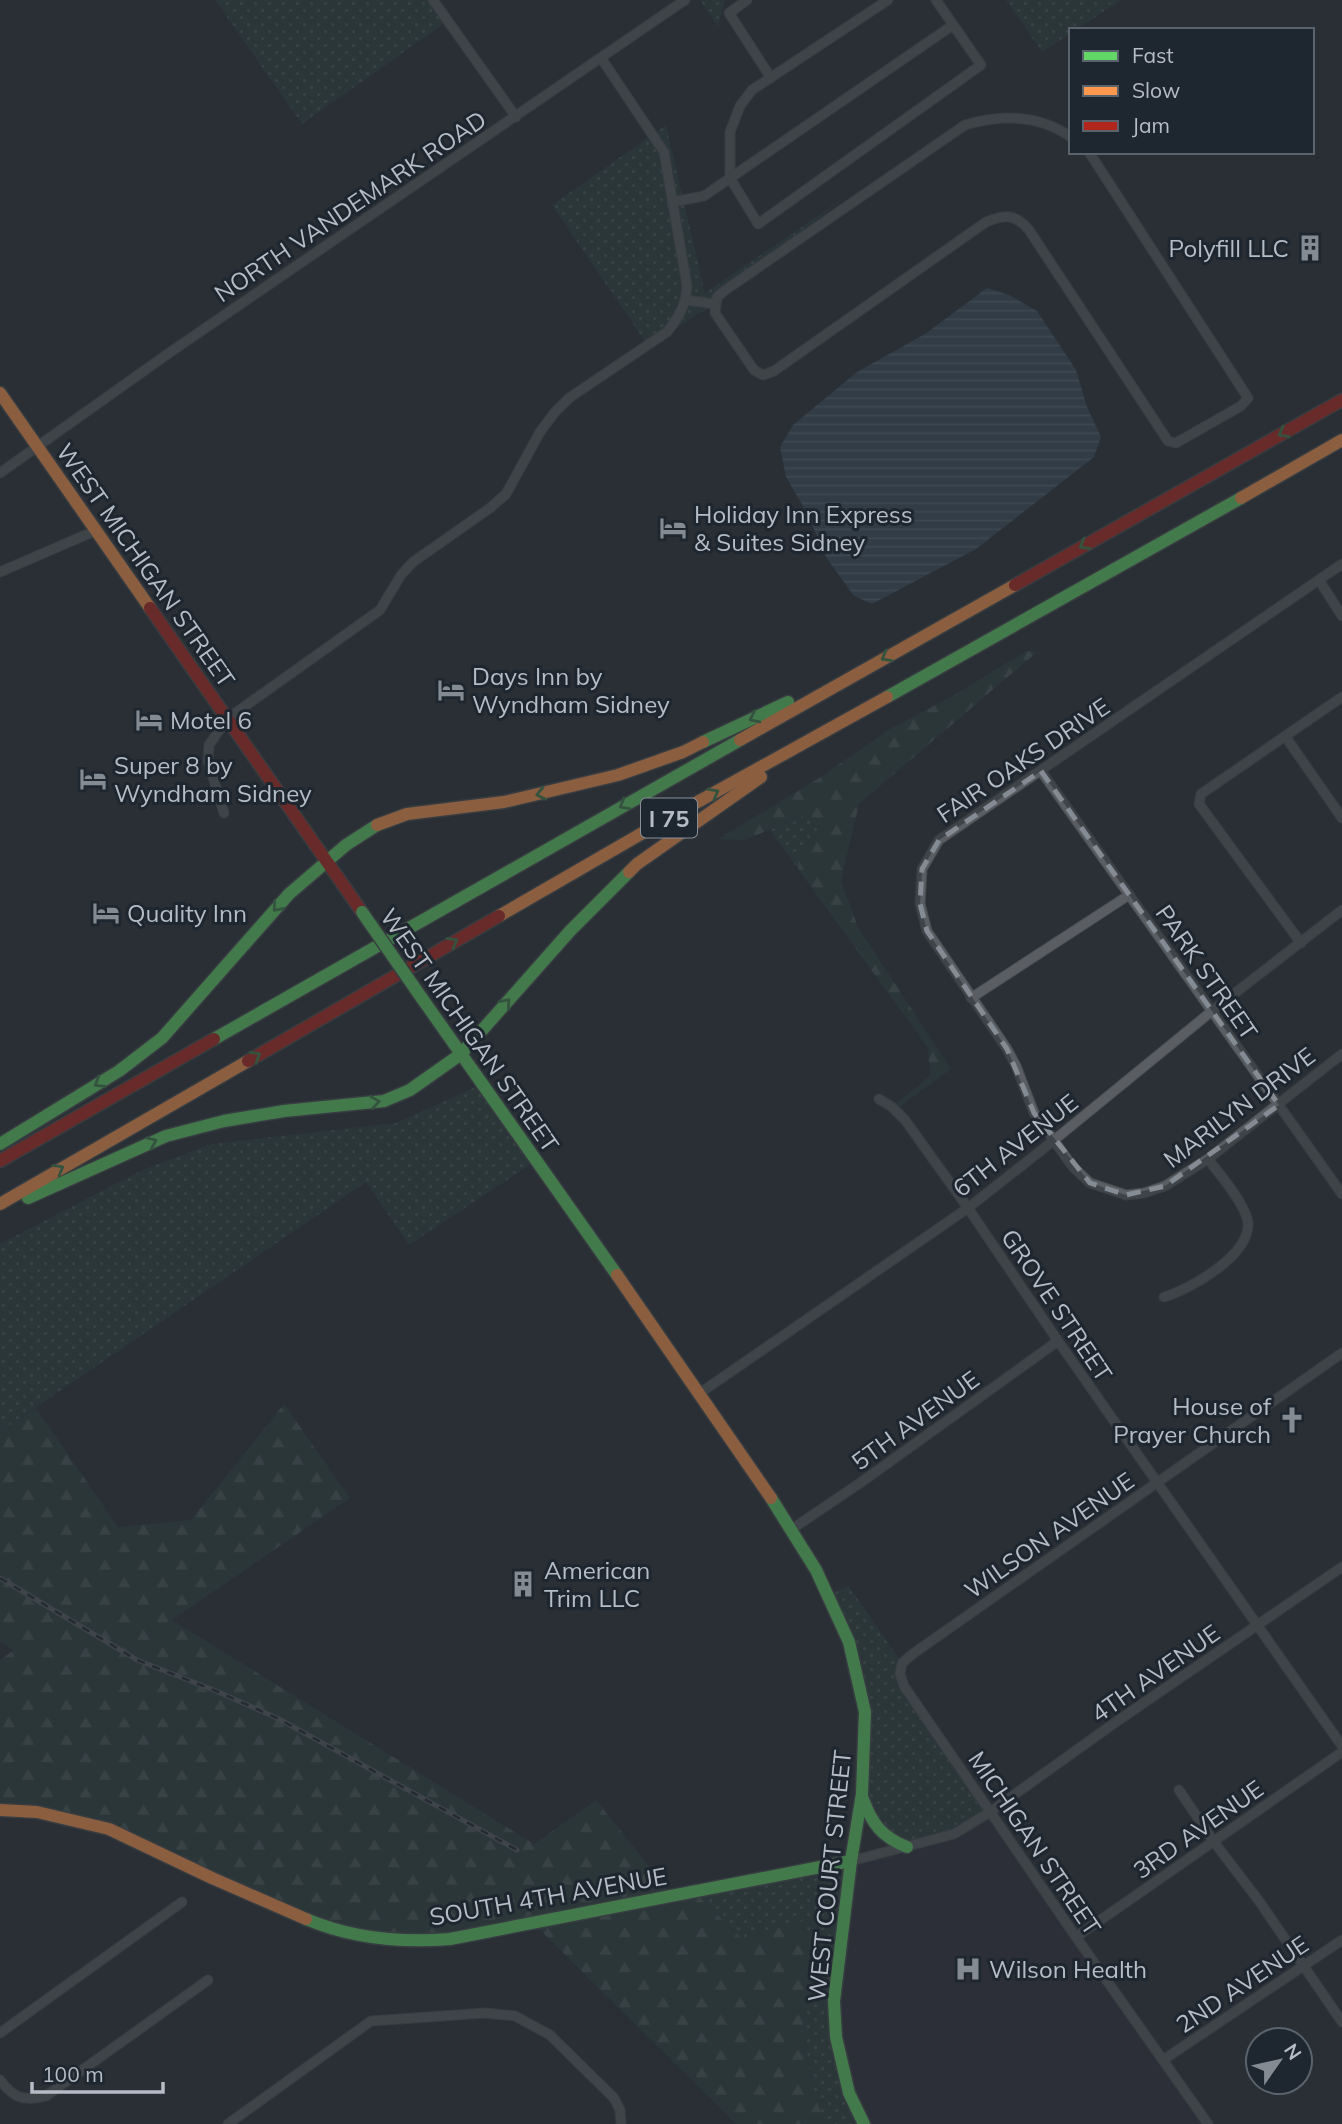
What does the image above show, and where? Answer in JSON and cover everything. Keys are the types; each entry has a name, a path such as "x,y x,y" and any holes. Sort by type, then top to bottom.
{"main road":[{"name":"WEST MICHIGAN STREET","path":"0,393 700,1393 792,1529 816,1570 849,1642 864,1712"},
{"name":"I 75","path":"0,1161 1342,400"},
{"name":"I 75","path":"0,1203 665,820 1342,440"},
{"path":"0,1144 120,1071 162,1038 289,894 327,861 376,825 407,814 505,802 618,775 683,752 764,713 862,671"},
{"path":"0,1210 166,1136 224,1121 284,1111 384,1101 410,1090 461,1054 570,931 637,863 839,723"},
{"name":"WEST COURT STREET","path":"864,1712 862,1794 834,2001 836,2037 849,2093 864,2124"},
{"path":"862,1794 869,1818 879,1833 907,1847"},
{"name":"SOUTH 4TH AVENUE","path":"0,1810 37,1812 109,1829 318,1924 368,1936 412,1942 450,1940 590,1910 851,1861"}],"street":[{"path":"433,0 516,117"},
{"name":"NORTH VANDEMARK ROAD","path":"0,473 180,345 685,0"},
{"path":"747,0 729,13 771,78"},
{"path":"888,0 752,90 740,106 730,132 730,178 758,224 981,65 936,0"},
{"path":"672,202 704,196 953,25"},
{"path":"224,813 208,761 209,745 227,719 380,610 401,575 413,562 506,494 540,432 555,412 569,398 667,332 687,300 687,286 664,152 601,58"},
{"path":"1069,136 1034,120 1016,117 996,118 965,125 724,291 714,304 715,313 754,370 763,375 774,371 986,222 1000,216 1012,216 1023,222 1029,230 1168,441 1176,443 1241,406 1248,398 1090,154"},
{"path":"687,300 714,304"},
{"path":"0,572 97,530"},
{"name":"FAIR OAKS DRIVE","path":"1054,1141 1034,1113 1007,1049 927,931 920,904 922,869 939,840 1342,564"},
{"path":"1319,580 1342,616"},
{"path":"1301,943 1199,804 1201,794 1342,697"},
{"path":"1285,736 1342,818"},
{"name":"PARK STREET","path":"1041,771 1342,1194"},
{"path":"971,998 1129,895"},
{"name":"6TH AVENUE","path":"700,1393 968,1208 1212,1011 1342,911"},
{"name":"MARILYN DRIVE","path":"1054,1141 1073,1167 1090,1183 1126,1195 1144,1193 1165,1186 1208,1159 1342,1054"},
{"name":"GROVE STREET","path":"879,1099 905,1120 1342,1745"},
{"path":"1164,1297 1182,1292 1228,1259 1240,1249 1246,1238 1248,1222 1242,1207 1208,1159"},
{"name":"5TH AVENUE","path":"792,1529 1058,1341"},
{"name":"WILSON AVENUE","path":"905,1686 900,1674 902,1662 1342,1353"},
{"name":"4TH AVENUE","path":"990,1812 1342,1567"},
{"name":"MICHIGAN STREET","path":"905,1686 1076,1937 1208,2124"},
{"name":"3RD AVENUE","path":"1076,1937 1342,1752"},
{"path":"1179,1790 1342,2022"},
{"name":"SOUTH 4TH AVENUE","path":"851,1861 954,1834 990,1812"},
{"path":"0,2032 182,1902"},
{"name":"2ND AVENUE","path":"1163,2060 1342,1940"},
{"path":"0,2080 13,2095 24,2100 46,2096 208,1980"},
{"path":"228,2124 371,2021 485,2013 515,2016 550,2035 614,2098 620,2110 621,2124"}],"highlighted area":[{"path":"1041,771 1279,1105 1165,1186 1126,1195 1090,1183 1034,1113 1007,1049 927,931 920,904 922,869 939,840"}],"shaded area":[{"name":"Wilson Health","path":"990,1812 1208,2124 864,2124 836,2037 851,1861"}],"green space":[{"path":"215,0 433,0 448,21 302,124"},
{"path":"700,0 725,0 718,27"},
{"path":"1006,0 1121,0 1079,28 1069,28 1069,34 1042,52"},
{"path":"666,125 705,293 841,200 714,304 648,346 552,205"},
{"path":"1026,651 1037,652 859,804 841,881 858,927 951,1069 895,1110 892,1107 930,1076 928,1048 798,869 799,853 820,826 815,819 802,816 745,840 718,839 819,778 890,729 956,694"},
{"path":"802,816 815,819 821,826 799,853 798,869 770,830"},
{"path":"482,1084 536,1161 409,1245 366,1182 0,1432 0,1244 140,1171 211,1144 396,1123"},
{"path":"284,1404 350,1498 172,1620 534,1844 596,1800 672,1895 693,1891 741,1938 802,1921 814,1939 803,2021 812,2090 826,2124 736,2124 532,1922 412,1942 318,1924 109,1829 0,1810 0,1660 14,1650 0,1642 0,1432 36,1408 118,1527 191,1520"},
{"path":"848,1585 902,1663 900,1674 990,1812 930,1842 891,1841 862,1794 865,1712 829,1596"},
{"path":"851,1861 836,2037 864,2124 826,2124 812,2090 803,2021 814,1940 741,1938 693,1891"}],"water":[{"path":"987,288 1009,295 1037,311 1076,370 1087,407 1101,437 1094,457 976,549 872,604 854,596 826,557 807,513 786,477 780,447 793,425 857,372 925,334"}],"railway":[{"path":"0,1578 137,1660 279,1719 517,1850"}],"traffic: fast":[{"path":"887,697 1241,498"},
{"path":"703,742 788,702"},
{"path":"214,1039 740,740"},
{"path":"0,1144 119,1071 162,1038 289,894 346,845 377,825"},
{"path":"28,1198 166,1136 224,1121 284,1111 384,1101 410,1090 461,1054 570,931 629,872"},
{"path":"362,912 421,997"},
{"path":"421,997 617,1275"},
{"path":"771,1498 816,1570 849,1642 865,1712 862,1794 834,2001 836,2037 849,2093 864,2124"},
{"path":"863,1799 879,1829 907,1847"},
{"path":"306,1919 341,1931 377,1938 450,1939 851,1861"}],"traffic: slow":[{"path":"0,393 150,608"},
{"path":"1241,498 1342,440"},
{"path":"740,740 1015,585"},
{"path":"499,916 887,697"},
{"path":"377,825 407,814 504,802 618,775 703,742"},
{"path":"629,872 761,777"},
{"path":"0,1204 248,1061"},
{"path":"617,1275 771,1498"},
{"path":"0,1810 37,1812 109,1829 306,1919"}],"traffic: jam":[{"path":"1015,585 1342,400"},
{"path":"150,608 362,912"},
{"path":"248,1061 499,916"},
{"path":"0,1161 214,1039"}],"place":[{"name":"Polyfill LLC","path":"1310,248"},
{"name":"Holiday Inn Express & Suites Sidney","path":"673,528"},
{"name":"Days Inn by Wyndham Sidney","path":"451,690"},
{"name":"Motel 6","path":"149,720"},
{"name":"Super 8 by Wyndham Sidney","path":"93,779"},
{"name":"Quality Inn","path":"106,913"},
{"name":"House of Prayer Church","path":"1292,1420"},
{"name":"American Trim LLC","path":"523,1584"},
{"name":"Wilson Health","path":"968,1969"}]}
